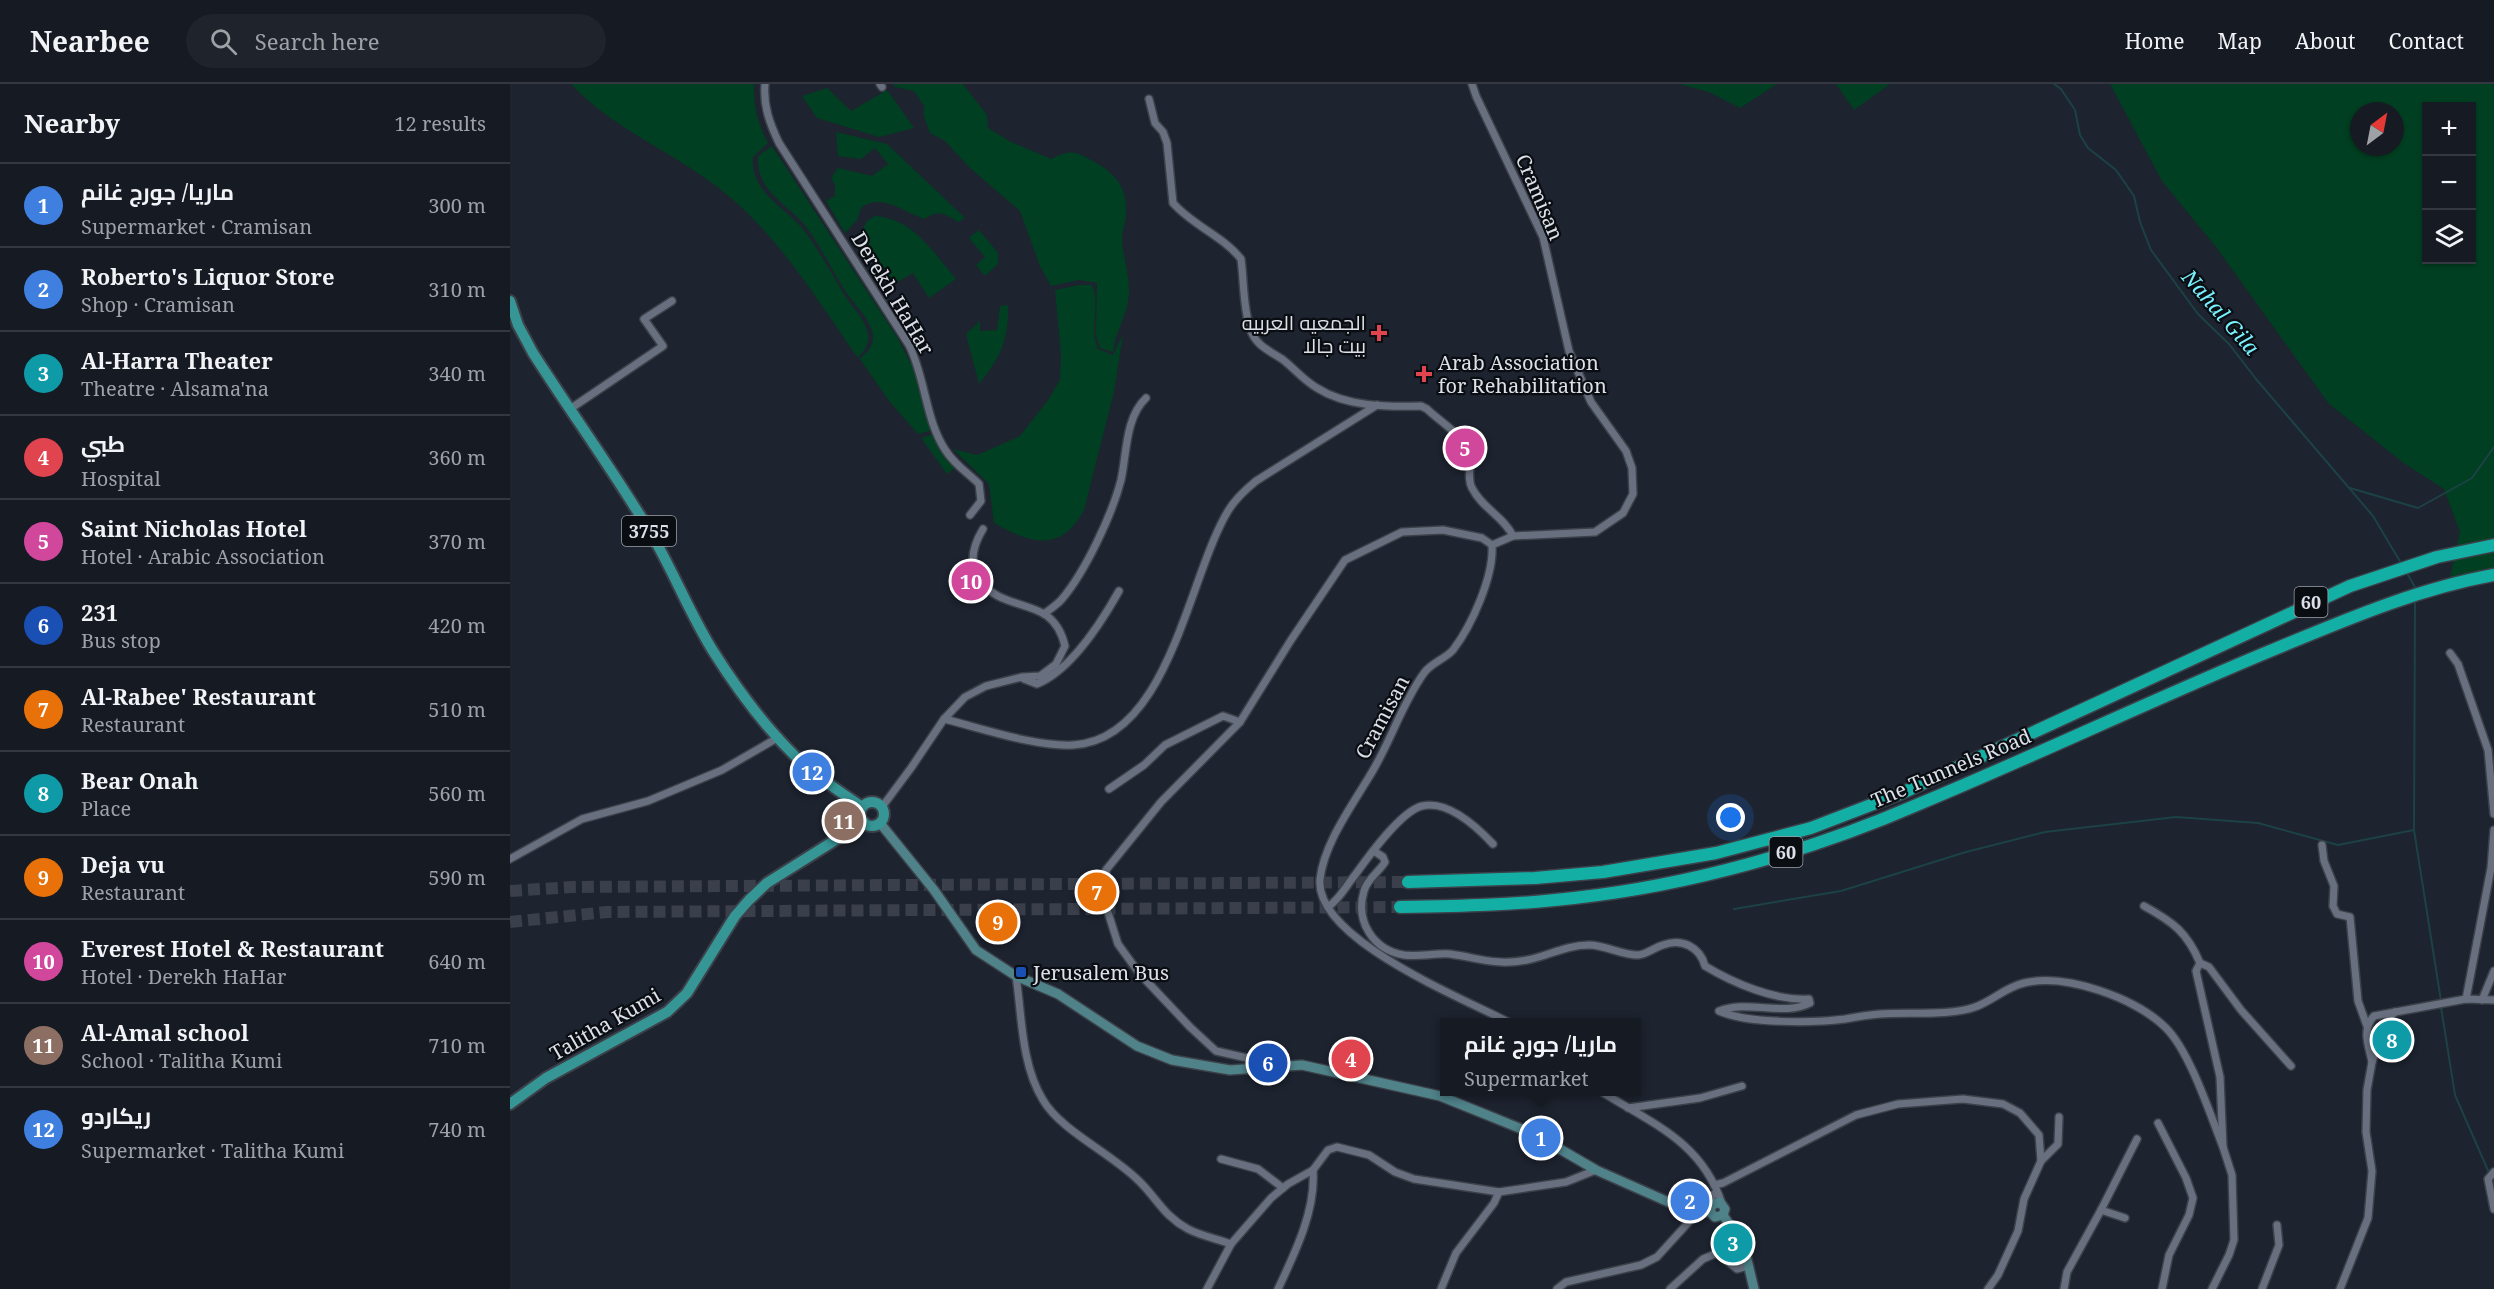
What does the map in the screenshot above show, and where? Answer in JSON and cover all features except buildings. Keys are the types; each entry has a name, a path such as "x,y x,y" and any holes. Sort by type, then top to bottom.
{"highway":[{"name":"The Tunnels Road","path":"1408,882 1536,878 1603,872 1674,861 1765,841 1811,828 1902,793 2350,586 2437,557 2494,545"},
{"name":"The Tunnels Road","path":"1400,907 1471,906 1576,898 1654,885 1800,848 1917,806 2148,703 2367,611 2423,592 2494,574"}],"main road":[{"name":"3755","path":"510,302 518,325 533,352 617,478 675,574 692,613 713,651 761,719 798,759 862,807"},
{"path":"873,802 882,807 884,814 880,823 874,826 864,822 861,816 862,807 873,802"},
{"name":"Talitha Kumi","path":"510,1104 546,1078 668,1012 687,993 735,916 749,900 767,883 864,822"}],"street":[{"name":"Derekh HaHar","path":"765,84 766,108 779,143 909,345 917,360 934,428 942,444 957,466 980,484 981,501 970,515"},
{"name":"Cramisan","path":"1472,84 1543,237 1561,320 1578,375 1591,402 1626,451 1632,468 1633,495 1623,513 1595,532 1513,536 1492,545 1486,584 1464,632 1452,652 1425,671 1392,729 1382,756 1339,827 1324,861 1320,880 1321,892 1328,907 1339,924 1352,936 1382,957 1498,1018"},
{"path":"1149,99 1155,123 1163,132 1167,143 1173,203 1241,259 1250,328 1258,342 1267,352 1280,358 1299,376 1319,390 1349,400 1377,405 1420,406 1454,432 1469,451 1471,487 1486,507 1507,524 1513,536"},
{"path":"570,409 663,346 644,319 672,301"},
{"path":"1044,614 1061,600 1073,582 1106,520 1120,482 1132,419 1140,403 1146,398"},
{"path":"944,719 1035,741 1072,745 1093,742 1115,731 1132,717 1150,693 1173,644 1217,531 1238,496 1256,481 1377,405"},
{"path":"882,807 944,719 965,697 986,686 1040,676 1056,664 1065,646 1063,634 1044,614 997,595 979,580 972,563 974,544 983,530"},
{"path":"1279,1065 1216,1051 1139,974 1118,944 1106,906 1106,870 1161,802 1240,722 1344,560 1402,532 1443,530 1482,538 1492,545"},
{"path":"1022,678 1037,684 1052,678 1077,653 1119,591"},
{"path":"2450,653 2458,664 2487,750 2494,814"},
{"path":"1110,789 1144,765 1165,745 1223,716 1240,722"},
{"path":"510,859 582,819 648,801 722,770 779,737"},
{"path":"1328,907 1338,899 1374,851 1414,809 1424,806 1444,808 1455,813 1493,844"},
{"path":"880,823 917,868 976,950 1016,976 1058,994 1137,1046 1172,1060 1230,1070 1302,1065 1440,1096 1534,1134 1596,1170 1682,1208 1696,1210 1711,1208 1717,1203 1722,1204"},
{"path":"2466,999 2491,868 2494,830"},
{"path":"2322,845 2324,861 2334,886 2333,906 2337,915 2350,917 2358,1001 2367,1026 2372,1062"},
{"path":"1374,851 1383,856 1385,862 1364,890 1362,919 1366,930 1384,947 1391,952 1406,956 1451,954 1492,963 1528,960 1567,947 1590,945 1640,956 1665,944 1684,943 1695,948 1702,955 1705,966 1717,973 1766,993 1798,1000 1809,999 1810,1003 1804,1006 1729,1006 1719,1011 1750,1019 1818,1022 1881,1014 1975,1008 2023,983 2043,981 2074,983 2109,993 2146,1013 2167,1029 2187,1062 2223,1147 2232,1175 2234,1240 2212,1289"},
{"path":"2144,906 2167,919 2185,934 2200,963 2209,967 2241,1010 2291,1066"},
{"path":"2200,963 2196,971 2220,1077 2223,1147"},
{"path":"2482,1000 2494,971"},
{"path":"1016,976 1025,1049 1031,1073 1043,1101 1068,1126 1114,1158 1141,1182 1162,1210 1189,1229 1232,1244"},
{"path":"2367,1026 2374,1016 2466,999 2494,1000"},
{"path":"2340,1289 2368,1218 2372,1171 2366,1132 2367,1090 2372,1062 2387,1020 2395,1012"},
{"path":"1628,1108 1700,1098 1742,1086"},
{"path":"1608,1096 1688,1146 1706,1168 1725,1209 1723,1215"},
{"path":"1714,1185 1723,1183 1856,1115 1898,1104 1963,1099 2003,1104 2020,1113 2039,1135 2041,1161"},
{"path":"1988,1289 1998,1275 2018,1231 2024,1199 2041,1161 2058,1144 2059,1117"},
{"path":"2158,1123 2186,1178 2193,1198 2189,1215 2169,1255 2162,1289"},
{"path":"2064,1289 2067,1272 2102,1210 2137,1139"},
{"path":"1207,1289 1232,1244 1271,1198 1313,1170 1328,1150 1337,1147 1369,1155 1395,1172 1414,1179 1499,1192 1566,1182 1596,1170"},
{"path":"1221,1159 1258,1169 1283,1188"},
{"path":"1278,1289 1293,1258 1315,1190 1313,1170"},
{"path":"2494,1172 2488,1179 2494,1209"},
{"path":"1714,1185 1711,1208 1715,1217 1723,1215"},
{"path":"1441,1289 1456,1253 1494,1203 1499,1192"},
{"path":"1557,1289 1566,1282 1641,1265 1657,1257 1688,1223 1696,1210 1708,1204 1714,1194"},
{"path":"2102,1210 2125,1218"},
{"path":"1723,1215 1744,1247 1754,1289"},
{"path":"2262,1289 2279,1245 2277,1225"},
{"path":"1670,1289 1703,1259 1717,1254 1737,1269 1748,1266"}],"green space":[{"path":"571,84 754,84 757,115 768,143 753,157 757,180 770,198 803,229 864,322 868,341 858,358 776,244 738,204 698,173 604,113"},
{"path":"893,84 963,84 987,115 988,128 1009,141 1051,159 1063,154 1077,153 1109,171 1115,177 1123,190 1126,206 1122,239 1129,294 1113,352 1100,348 1096,335 1097,283 1079,280 1051,286 1040,266 1020,211 970,168 945,141 930,133 924,117 924,106 914,91 895,87"},
{"path":"1679,84 1777,84 1740,108 1709,92"},
{"path":"1836,84 1890,84 1854,110"},
{"path":"2110,84 2494,84 2494,571 2449,581 2460,532 2444,489 2405,464 2329,404 2216,247 2162,181"},
{"path":"827,88 851,111 887,90 914,128 879,137 817,118 802,96"},
{"path":"836,132 887,144 965,218 958,222 945,215 933,214 924,219 892,205 876,202 861,208 857,220 845,233 826,201 835,196 835,185 831,178 838,168 872,176 888,164 875,148 861,159 838,156"},
{"path":"772,146 897,337 922,385 933,430 918,434 889,401 860,359 872,343 872,329 808,230 772,194 761,177 758,156"},
{"path":"875,216 889,218 912,230 931,248 956,279 929,298 913,273 894,284 861,232 867,221"},
{"path":"979,230 998,253 998,264 985,276 976,265 985,257 969,238"},
{"path":"1092,285 1098,349 1113,355 1123,334 1114,392 1084,510 1075,524 1055,539 1032,539 1020,536 994,523 989,484 953,449 977,455 1020,436 1048,400 1060,380 1061,355 1055,290"},
{"path":"1008,305 1007,328 1002,347 993,365 979,384 966,334 980,321 980,331 997,330 1000,306"},
{"path":"933,434 955,468 947,474 921,438"}],"waterway":[{"name":"Nahal Gila","path":"2054,84 2061,89 2075,110 2080,135 2088,148 2116,170 2134,196 2140,222 2151,250 2198,314 2229,344 2373,516 2401,563"},
{"path":"2350,488 2418,508 2472,478 2494,447"},
{"path":"2407,573 2416,589"},
{"path":"2415,601 2414,830 2441,1001"},
{"path":"1734,909 1841,891 1966,852 2045,832 2176,817 2258,823 2338,845 2414,830"},
{"path":"2441,1007 2455,1095 2494,1184"}],"tunnel":[{"path":"510,891 573,887 1408,882"},
{"path":"510,922 607,912 1400,907"}],"place":[{"name":"الجمعيه العربيه بيت جالا","path":"1379,333"},
{"name":"Arab Association for Rehabilitation","path":"1424,374"},
{"name":"Saint Nicholas Hotel","path":"1465,448"},
{"name":"Everest Hotel & Restaurant","path":"971,581"},
{"name":"ريكاردو","path":"812,772"},
{"name":"Al-Amal school","path":"844,821"},
{"name":"Al-Rabee' Restaurant","path":"1097,892"},
{"name":"Deja vu","path":"998,922"},
{"name":"Jerusalem Bus","path":"1021,972"},
{"name":"Bear Onah","path":"2392,1040"},
{"name":"طبي","path":"1351,1059"},
{"name":"231","path":"1268,1063"},
{"name":"ماريا/ جورج غانم","path":"1541,1138"},
{"name":"Roberto's Liquor Store","path":"1690,1201"},
{"name":"Al-Harra Theater","path":"1733,1243"}]}
